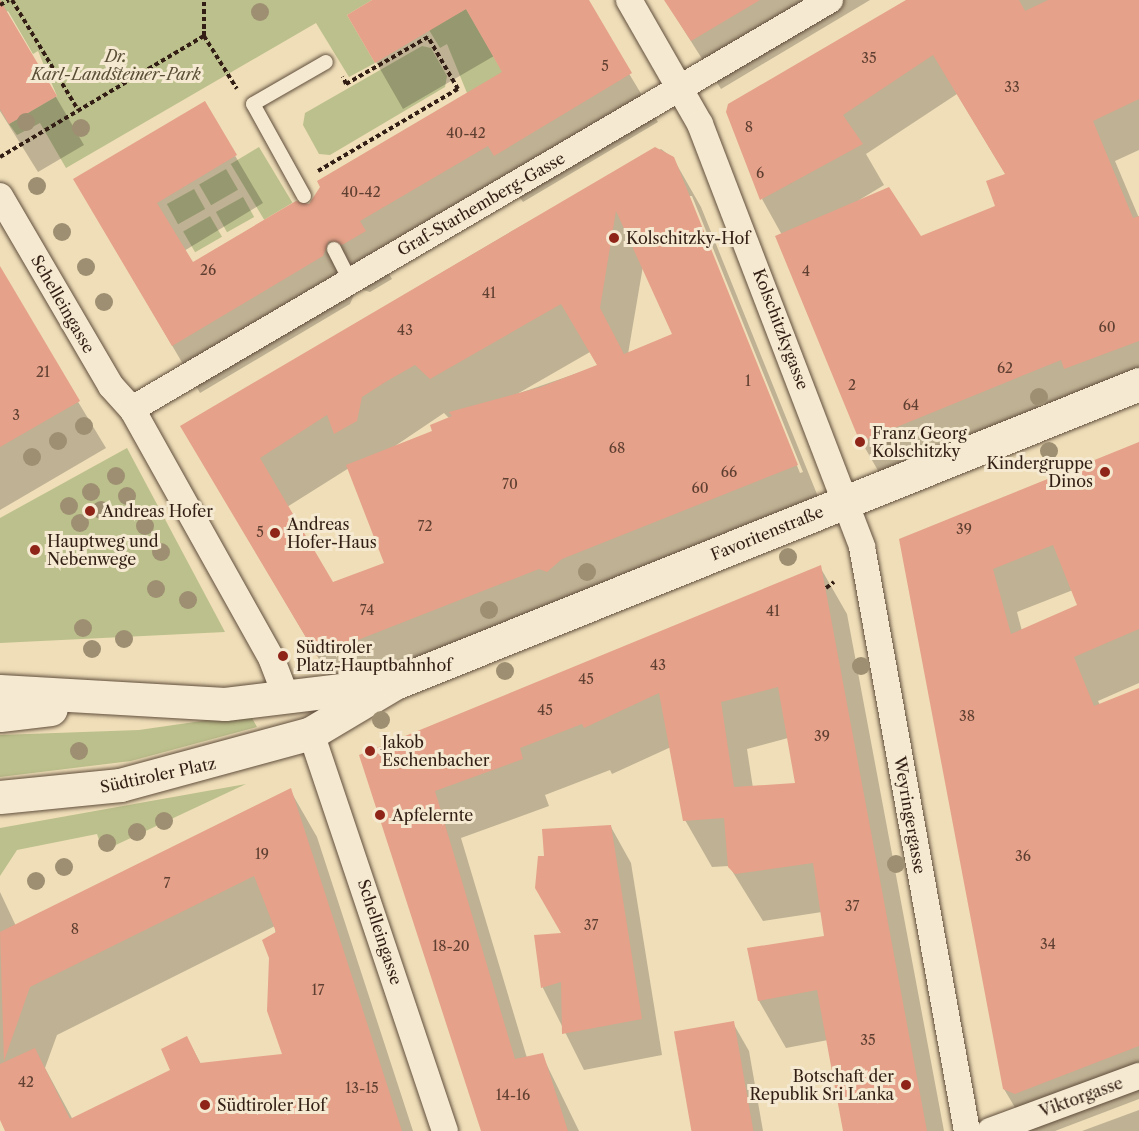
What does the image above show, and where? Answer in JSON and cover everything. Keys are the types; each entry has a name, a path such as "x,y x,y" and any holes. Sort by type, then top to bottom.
{"main road":[{"name":"Favoritenstraße","path":"311,733 395,683 1139,384"},
{"name":"Favoritenstraße","path":"286,697 395,683"},
{"path":"0,691 225,704 286,697"},
{"path":"0,715 134,700"},
{"name":"Südtiroler Platz","path":"0,796 120,785 311,733"}],"street":[{"name":"Kolschitzkygasse","path":"629,0 680,87 704,135 845,501"},
{"name":"Graf-Starhemberg-Gasse","path":"132,409 830,0"},
{"name":"Schelleingasse","path":"0,196 111,386 132,409"},
{"path":"132,409 272,660 286,697"},
{"name":"Weyringergasse","path":"845,501 862,548 967,1131"},
{"name":"Schelleingasse","path":"311,733 445,1131"},
{"name":"Viktorgasse","path":"990,1131 1139,1076"}],"lane":[{"path":"304,196 253,104 326,62"},
{"path":"334,249 350,281"}],"path":[{"path":"0,5 11,0 78,111"},
{"path":"204,0 204,36 228,75"},
{"path":"0,157 204,36"},
{"path":"297,184 458,89 428,37 346,84 332,59 326,62"},
{"path":"826,588 834,582"}],"green space":[{"name":"Dr. Karl-Landsteiner-Park","path":"0,0 372,0 347,15 375,63 349,77 316,23 66,168 40,123 17,135 9,124 57,96 38,51 33,54 8,11 0,15"},
{"path":"466,9 506,78 467,93 447,44 440,48 429,30"},
{"path":"422,46 431,48 447,76 445,87 330,155 319,154 303,125 305,113"},
{"path":"259,147 292,203 264,220 231,164"},
{"path":"226,169 238,190 211,205 199,185"},
{"path":"194,189 205,209 178,224 167,204"},
{"path":"243,197 254,217 227,232 216,212"},
{"path":"210,216 222,237 195,252 183,232"},
{"path":"127,448 225,632 0,643 0,518"},
{"path":"250,714 257,727 131,761 0,777 0,735 139,730"},
{"path":"246,784 103,851 97,834 17,850 0,876 0,828"}],"building":[{"path":"0,0 57,96 9,124 0,109"},
{"path":"372,0 589,0 632,73 494,156 488,146 360,221 366,231 342,245 329,241 323,256 172,346 73,179 205,101 237,155 157,203 193,262 296,201 309,204 320,187 317,181 502,72 466,9 375,63 347,15"},
{"path":"664,0 760,0 691,41"},
{"path":"906,0 1019,0 1025,11 1048,0 1139,0 1139,99 1093,121 1133,218 1139,216 1139,341 1064,369 1061,360 860,442 775,236 889,187 921,236 995,206 986,181 1005,174 933,55 843,115 863,144 760,200 726,112 728,104"},
{"path":"655,147 674,157 798,465 562,559 547,572 539,569 317,656 180,426","holes":["616,211 672,334 624,354 600,308","561,304 597,365 541,387 449,412 452,416 430,425 432,431 346,465 384,563 333,582 260,458 327,415 334,434 357,421 362,397 387,381 415,365 430,379"]},
{"path":"0,266 80,401 0,447"},
{"path":"1139,442 1139,629 1074,657 1094,706 1139,688 1139,1046 1015,1094 1003,1089 899,539","holes":["1053,545 1077,605 1011,634 993,569"]},
{"path":"821,565 927,1131 843,1131 817,990 758,1001 747,948 824,936 813,863 735,874 728,867 724,818 683,821 659,693 584,728 582,724 520,748 523,759 435,791 515,1059 543,1053 568,1131 481,1131 359,755","holes":["778,687 795,783 734,787 721,702"]},
{"path":"291,788 402,1131 5,1131 0,1120 0,1064 35,1048 70,1119 170,1070 161,1049 187,1036 200,1063 282,1054 267,1011 269,958 262,940 276,932 254,876 30,987 4,1061 0,932"},
{"path":"611,825 642,1019 562,1034 561,982 541,988 534,935 561,933 535,888 538,856 544,856 542,829"},
{"path":"734,1021 753,1131 691,1131 674,1032"}],"place":[{"name":"Kolschitzky-Hof","path":"614,238"},
{"name":"Franz Georg Kolschitzky","path":"860,442"},
{"name":"Kindergruppe Dinos","path":"1105,472"},
{"name":"Andreas Hofer","path":"90,511"},
{"name":"Andreas Hofer-Haus","path":"275,533"},
{"name":"Hauptweg und Nebenwege","path":"35,550"},
{"name":"Südtiroler Platz-Hauptbahnhof","path":"283,656"},
{"name":"Jakob Eschenbacher","path":"370,751"},
{"name":"Apfelernte","path":"380,815"},
{"name":"Botschaft der Republik Sri Lanka","path":"906,1085"},
{"name":"Südtiroler Hof","path":"205,1105"}]}
